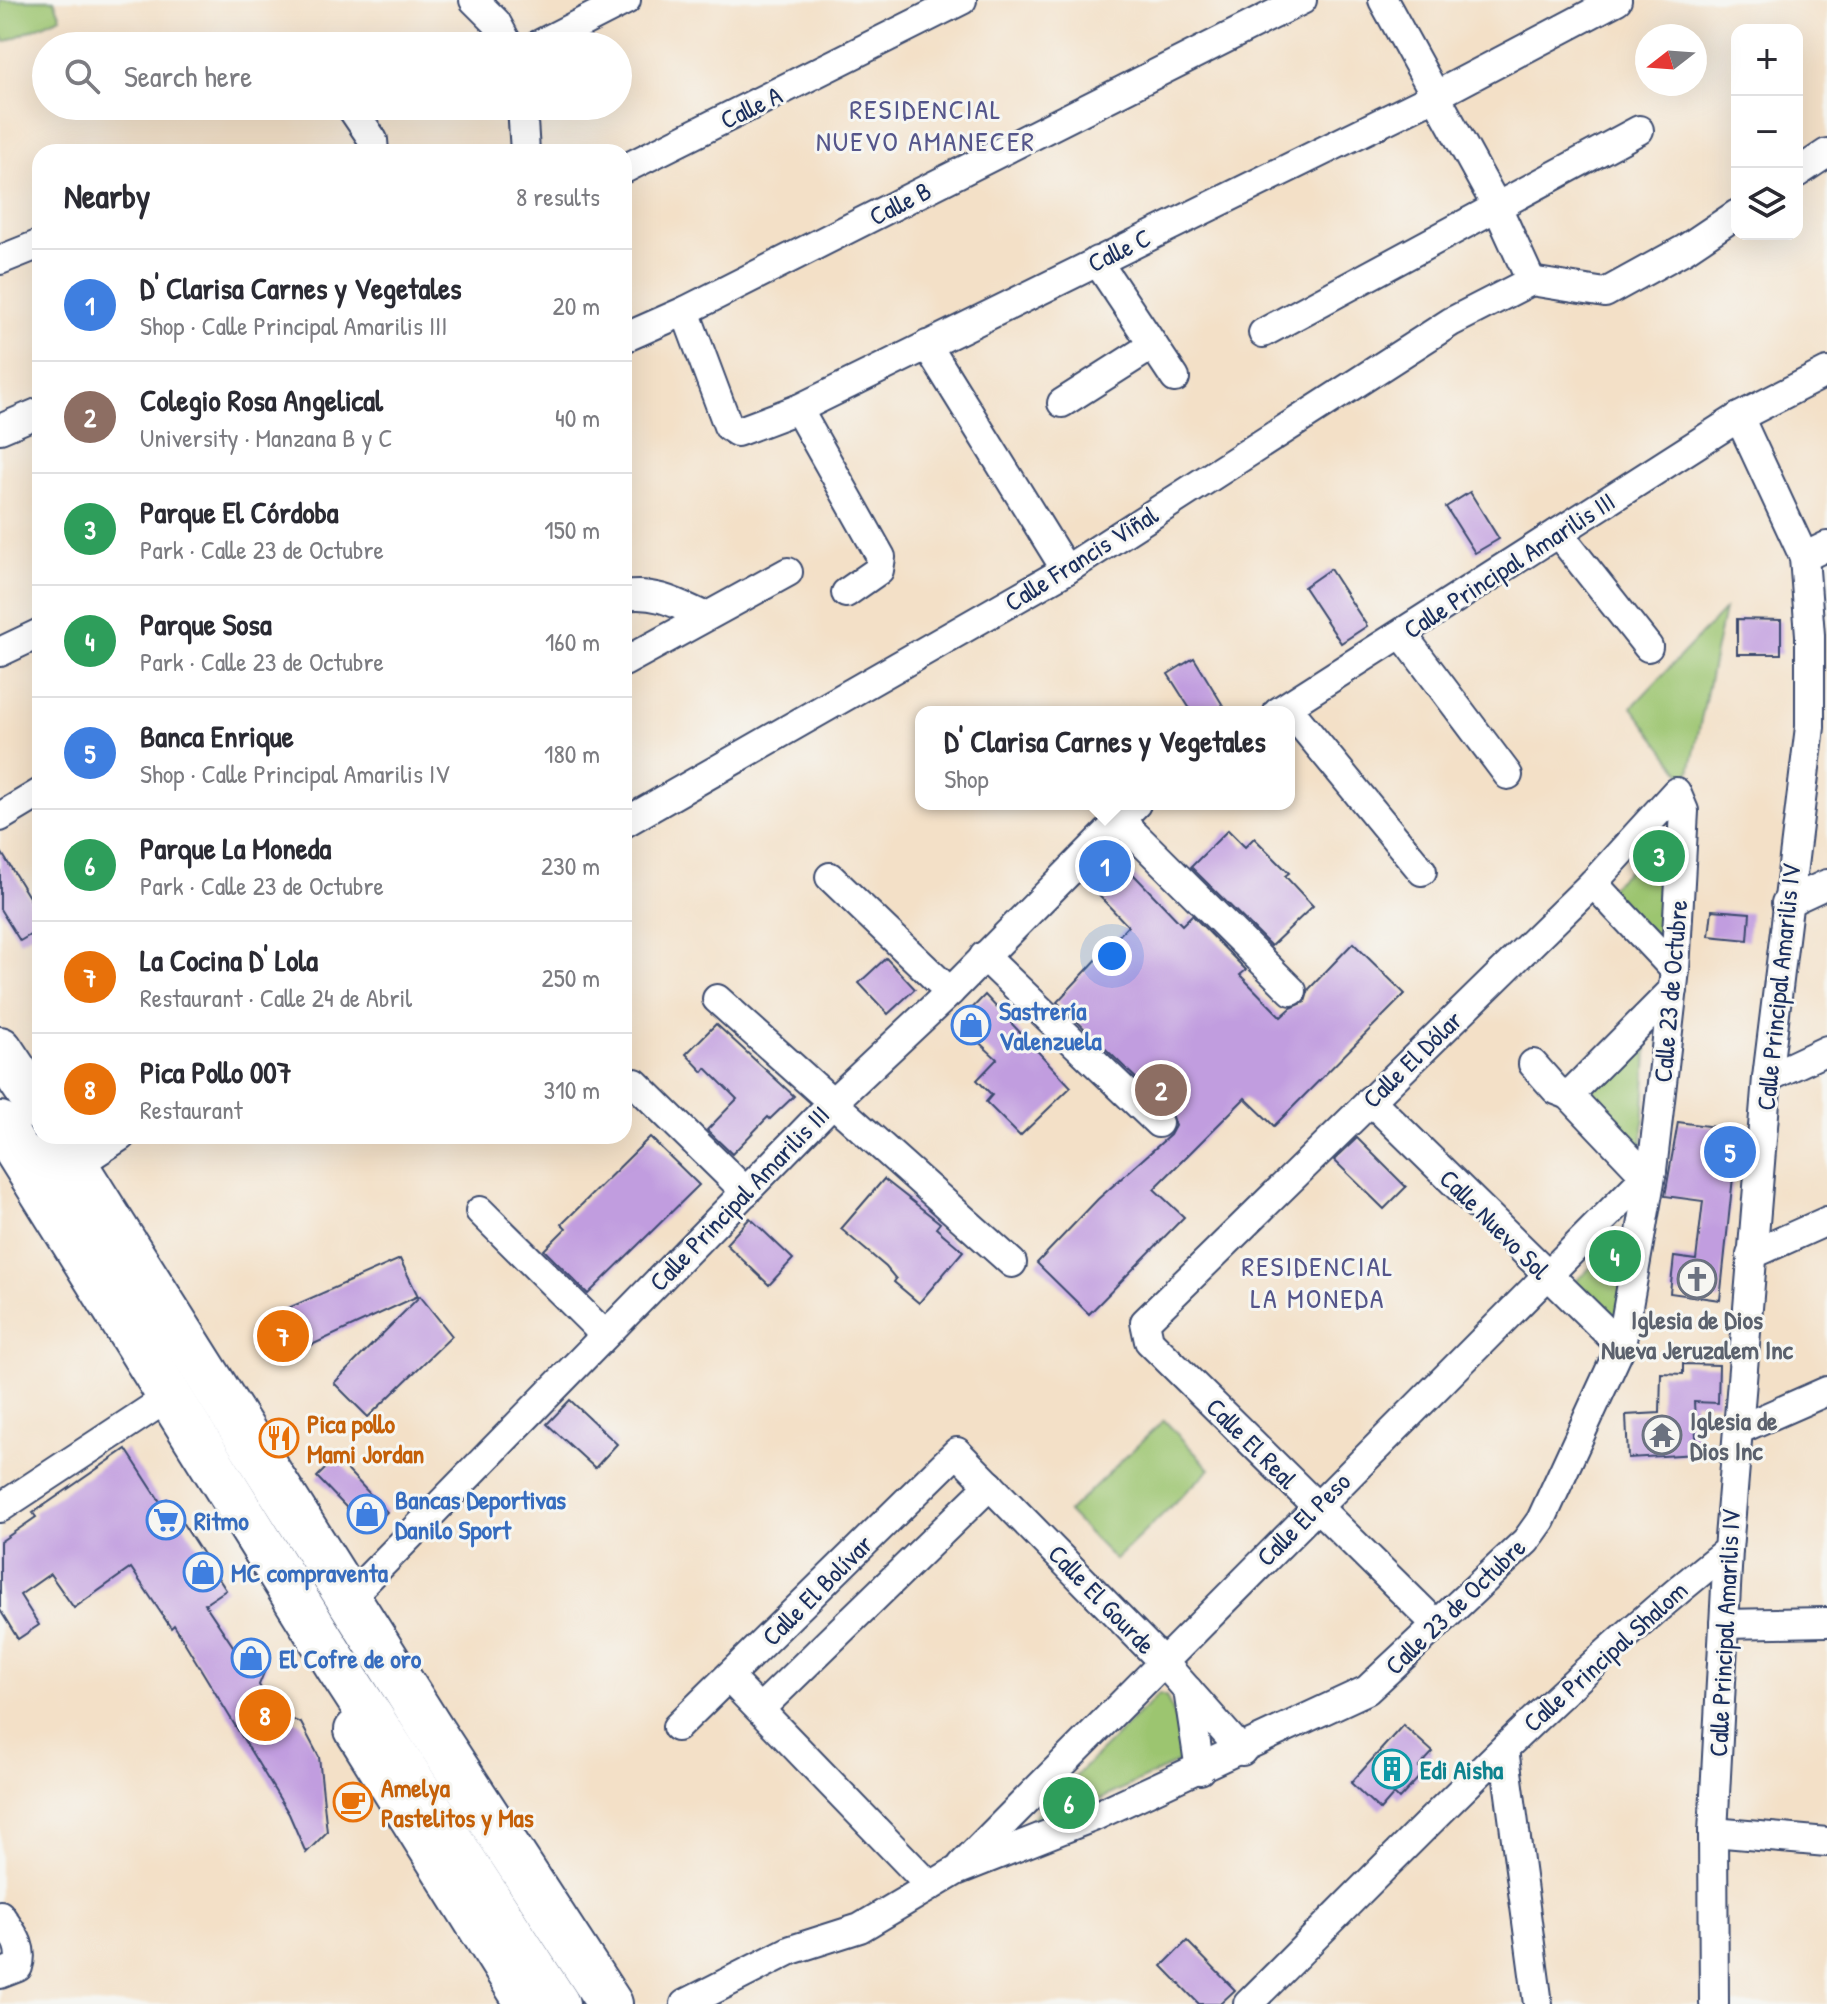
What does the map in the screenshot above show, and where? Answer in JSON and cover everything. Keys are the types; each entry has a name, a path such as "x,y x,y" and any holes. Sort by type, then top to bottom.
{"main road":[{"path":"0,1049 15,1131 339,1668 557,2004"},
{"path":"66,1151 610,2004"}],"street":[{"path":"474,0 501,32"},
{"path":"563,32 626,0"},
{"name":"Calle A","path":"632,165 962,0"},
{"name":"Calle B","path":"632,334 685,311 1302,0"},
{"path":"1383,0 1498,209 1531,281 1605,293 1685,249 1731,218"},
{"name":"Calle C","path":"685,311 728,426 737,432 798,409 1435,96 1617,0"},
{"path":"359,120 373,144"},
{"path":"523,120 524,144"},
{"path":"1263,333 1498,209 1639,130"},
{"path":"1803,169 1827,153"},
{"path":"0,260 32,247"},
{"path":"1097,261 1175,378"},
{"name":"Calle Francis Viñal","path":"632,818 1066,570 1451,322 1531,281"},
{"path":"927,345 1066,570"},
{"path":"1062,403 1153,345"},
{"name":"Calle Principal Amarilis III","path":"1287,706 1739,417 1827,372"},
{"path":"798,409 881,557 879,570 846,593"},
{"path":"0,429 32,415"},
{"name":"Calle Principal Amarilis IV","path":"1714,2004 1713,1832 1728,1550 1751,1255 1786,903 1819,723 1810,635 1815,552 1739,417"},
{"path":"1558,533 1648,647"},
{"path":"632,657 788,572"},
{"path":"632,595 645,593 662,597 704,616"},
{"path":"1402,634 1508,775"},
{"path":"0,652 32,637"},
{"path":"1295,724 1422,871"},
{"name":"Calle El Dólar","path":"1145,1322 1593,883 1676,792"},
{"name":"Calle 23 de Octubre","path":"685,2004 791,1950 860,1928 956,1871 1200,1770 1367,1690 1526,1541 1541,1520 1621,1346 1649,1173 1674,980 1684,811 1676,792"},
{"path":"0,817 32,798"},
{"path":"1128,812 1292,991"},
{"name":"Calle Principal Amarilis III","path":"349,1598 834,1101 950,992 1128,812"},
{"path":"830,877 950,992"},
{"path":"1569,1095 1674,980 1593,883"},
{"path":"1786,903 1827,884"},
{"path":"984,956 1158,1123"},
{"path":"717,999 1012,1263"},
{"path":"1767,1078 1827,1050"},
{"path":"1533,1064 1556,1090 1569,1095 1649,1173"},
{"path":"635,1083 746,1192"},
{"name":"Calle Nuevo Sol","path":"1370,1100 1621,1346"},
{"path":"15,1131 158,1404 389,1787 526,2004"},
{"path":"66,1151 92,1144"},
{"name":"Calle El Peso","path":"956,1871 1315,1506 1649,1173"},
{"path":"480,1211 604,1334"},
{"path":"1751,1255 1827,1221"},
{"name":"Calle El Real","path":"1145,1322 1144,1331 1149,1341 1437,1625"},
{"path":"1738,1430 1827,1391"},
{"path":"0,1508 158,1404"},
{"name":"Calle El Gourde","path":"957,1452 1163,1662 1242,1751"},
{"name":"Calle El Bolívar","path":"677,1727 957,1452"},
{"name":"Calle El Bolívar","path":"760,1709 990,1485"},
{"name":"Calle Principal Shalom","path":"1248,2004 1504,1749 1653,1609 1728,1550"},
{"path":"1724,1624 1827,1622"},
{"path":"729,1678 930,1886"},
{"path":"1188,1690 1200,1770"},
{"path":"1504,1749 1538,2004"},
{"path":"1713,1832 1827,1842"},
{"path":"0,1915 21,1948 18,1967 0,1974"}],"green space":[{"path":"0,0 54,0 61,17 5,42 0,31"},
{"path":"1724,610 1688,782 1632,707"},
{"path":"1678,824 1664,949 1608,889"},
{"path":"1648,1029 1642,1153 1586,1095"},
{"path":"1632,1228 1615,1330 1573,1284"},
{"path":"1164,1420 1210,1469 1115,1560 1068,1512"},
{"path":"1159,1694 1166,1696 1182,1736 1180,1761 1005,1845"}],"building":[{"path":"1470,492 1499,539 1475,553 1446,507"},
{"path":"1330,569 1367,626 1341,643 1304,587"},
{"path":"1737,619 1781,620 1781,654 1737,654"},
{"path":"1194,658 1223,706 1188,706 1168,674"},
{"path":"1228,830 1245,847 1254,838 1289,873 1285,876 1313,906 1271,946 1191,867"},
{"path":"0,850 32,902 32,934 20,941 0,909"},
{"path":"1112,852 1182,925 1192,915 1246,970 1240,975 1281,1017 1305,1002 1309,989 1353,943 1405,994 1274,1126 1245,1098 1154,1189 1184,1217 1089,1314 1037,1263 1098,1199 1170,1135 1175,1126 1170,1111 1057,1002 1128,926 1084,880"},
{"path":"1712,910 1750,913 1748,940 1709,936"},
{"path":"886,958 915,989 888,1014 859,983"},
{"path":"985,995 1071,1087 1020,1136 986,1102 992,1095 977,1080 997,1059 958,1023"},
{"path":"716,1024 794,1096 770,1119 768,1117 732,1154 707,1130 737,1099 706,1068 703,1072 686,1054"},
{"path":"1678,1122 1738,1130 1720,1300 1670,1293 1674,1257 1696,1260 1703,1201 1665,1196"},
{"path":"650,1137 699,1185 588,1294 544,1250 566,1228 562,1224"},
{"path":"1357,1138 1406,1187 1384,1209 1334,1160"},
{"path":"884,1179 940,1223 936,1228 963,1251 919,1303 894,1282 896,1279 886,1267 841,1229"},
{"path":"750,1218 793,1259 769,1285 726,1244"},
{"path":"400,1259 418,1296 277,1361 261,1320"},
{"path":"420,1296 452,1336 368,1417 334,1383"},
{"path":"1683,1364 1719,1365 1718,1403 1694,1402 1697,1454 1628,1458 1626,1415 1660,1413 1661,1373 1683,1374"},
{"path":"570,1400 617,1444 595,1468 547,1424"},
{"path":"126,1449 161,1503 167,1499 226,1590 205,1604 233,1646 255,1648 267,1665 259,1685 275,1713 301,1723 319,1757 327,1832 306,1853 289,1814 174,1625 171,1628 131,1568 74,1608 50,1574 20,1595 39,1625 18,1639 0,1610 0,1542 36,1517 33,1513"},
{"path":"336,1458 387,1512 368,1530 317,1477"},
{"name":"Edi Aisha","path":"1403,1725 1433,1752 1419,1767 1424,1772 1399,1799 1394,1794 1380,1810 1351,1783"},
{"path":"1187,1941 1235,1990 1220,2004 1199,2004 1162,1966"}],"place":[{"name":"Parque El Córdoba","path":"1659,856"},
{"name":"D' Clarisa Carnes y Vegetales","path":"1105,866"},
{"name":"Sastrería Valenzuela","path":"971,1025"},
{"name":"Colegio Rosa Angelical","path":"1161,1090"},
{"name":"Banca Enrique","path":"1730,1152"},
{"name":"Parque Sosa","path":"1615,1256"},
{"name":"Iglesia de Dios Nueva Jeruzalem Inc","path":"1697,1279"},
{"name":"La Cocina D' Lola","path":"283,1336"},
{"name":"Iglesia de Dios Inc","path":"1662,1435"},
{"name":"Pica pollo Mami Jordan","path":"279,1438"},
{"name":"Bancas Deportivas Danilo Sport","path":"367,1514"},
{"name":"Ritmo","path":"166,1520"},
{"name":"MC compraventa","path":"203,1572"},
{"name":"El Cofre de oro","path":"251,1658"},
{"name":"Pica Pollo 007","path":"265,1715"},
{"name":"Edi Aisha","path":"1392,1769"},
{"name":"Amelya Pastelitos y Mas","path":"353,1802"},
{"name":"Parque La Moneda","path":"1069,1803"}],"district":[{"name":"RESIDENCIAL NUEVO AMANECER","path":"926,125"},
{"name":"RESIDENCIAL LA MONEDA","path":"1318,1282"}]}
